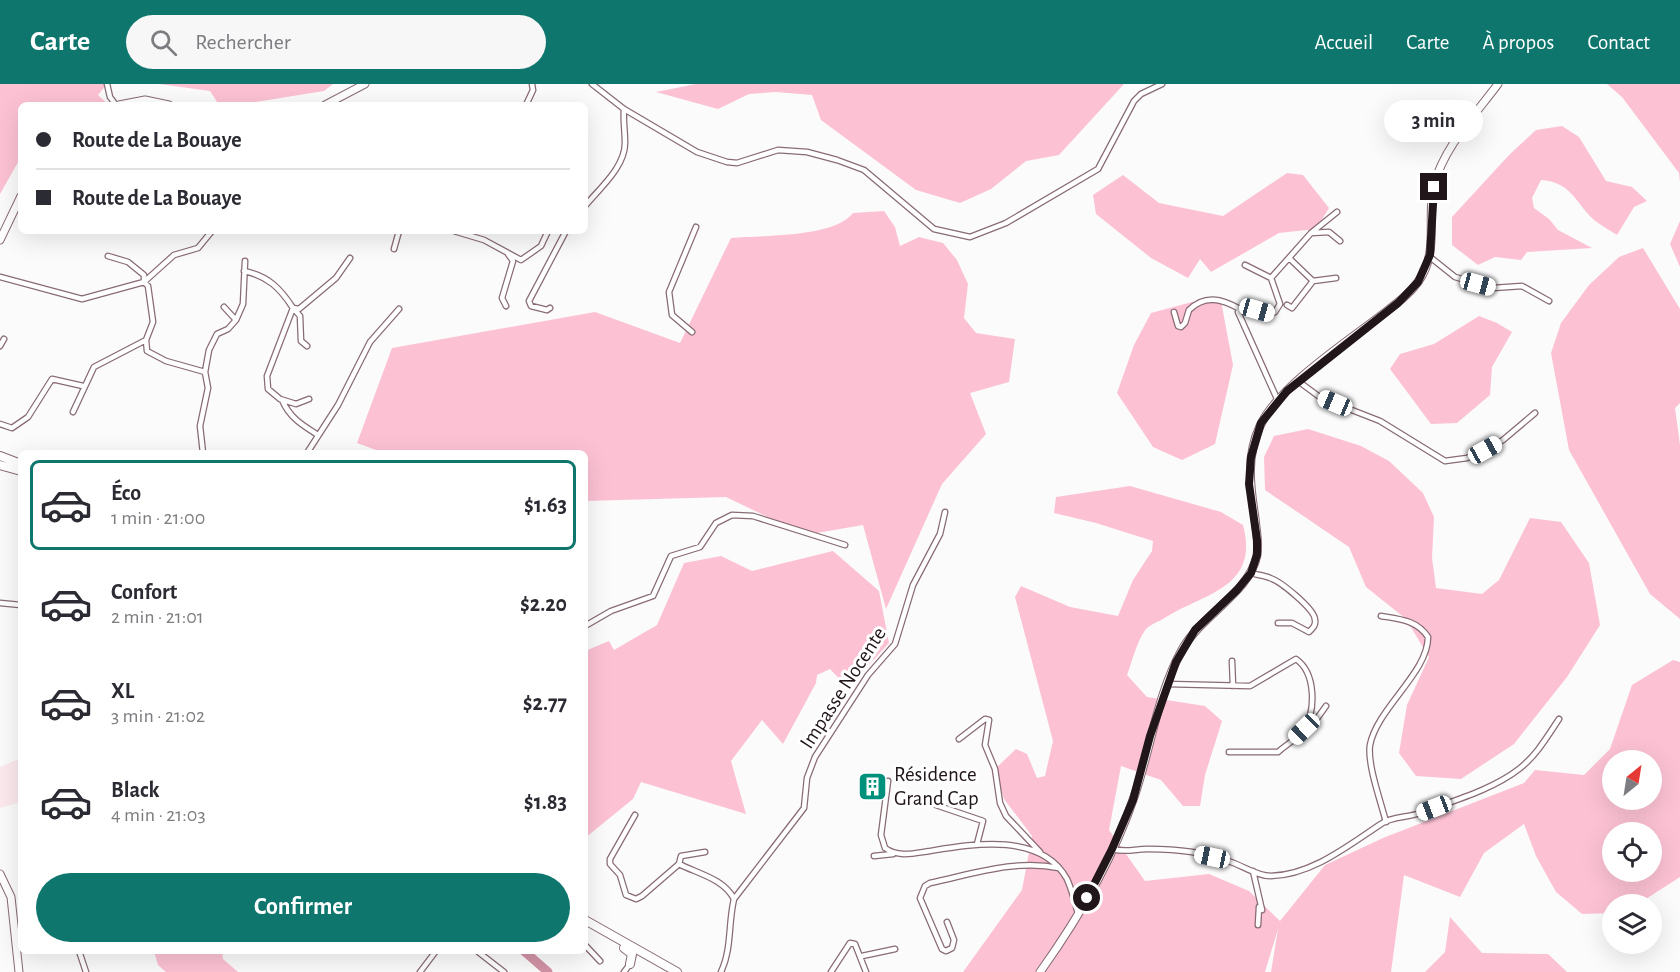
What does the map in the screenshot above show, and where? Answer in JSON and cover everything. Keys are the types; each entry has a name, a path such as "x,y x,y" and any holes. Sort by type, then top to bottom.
{"highway":[{"path":"0,456 18,463"},
{"path":"2,466 18,470"},
{"path":"588,924 632,954 630,964"},
{"path":"588,924 675,972"},
{"path":"614,941 675,972"},
{"path":"630,964 638,958 652,962"}],"main road":[{"path":"332,102 365,84"},
{"path":"1040,972 1078,914 1112,849 1133,800 1167,684 1180,655 1195,630 1237,590 1251,573 1257,555 1257,540 1249,484 1251,457 1261,423 1298,381 1398,303 1418,282 1430,257 1434,187 1440,169 1448,151 1498,84"},
{"path":"134,102 145,100 155,102"},
{"path":"0,240 18,202"},
{"path":"0,874 11,897 19,972"}],"street":[{"path":"107,84 110,97 115,102"},
{"path":"527,102 533,90 532,84"},
{"path":"592,84 624,110 697,152 737,163 768,151 790,149 848,163 884,185 934,229 970,237 1006,223 1098,169 1134,101 1141,94 1162,84"},
{"path":"588,202 613,173 622,157 625,142 624,110"},
{"path":"1271,278 1311,233 1337,212"},
{"path":"692,332 672,315 669,292 696,227"},
{"path":"1311,233 1329,232 1340,241"},
{"path":"0,277 82,299 144,282 174,255 198,248 210,234"},
{"path":"394,249 398,234"},
{"path":"464,234 484,240 520,260 540,246 546,234"},
{"path":"550,308 547,310 538,308 529,301 564,234"},
{"path":"504,250 513,261 502,298 506,306"},
{"path":"108,256 128,262 144,275 153,316 145,348 156,356 205,372"},
{"path":"1430,257 1455,277 1493,288 1522,286 1549,301"},
{"path":"293,308 299,309 336,278 350,258"},
{"path":"1289,258 1313,281"},
{"path":"203,450 201,426 208,388 205,372 212,341 236,320 243,304 245,261"},
{"path":"1240,309 1245,306 1270,313 1275,312 1280,304 1271,278 1245,265"},
{"path":"244,271 260,274 274,283 300,316 301,341 307,346"},
{"path":"1287,305 1292,308 1313,281 1336,278"},
{"path":"1174,312 1178,326 1181,327 1185,323 1189,310 1206,299 1228,302 1240,309"},
{"path":"224,307 236,320"},
{"path":"293,308 267,376 268,389 282,400 296,405 309,399"},
{"path":"309,450 338,405 370,342 399,309"},
{"path":"1240,309 1239,317 1278,401"},
{"path":"0,346 4,339"},
{"path":"73,412 83,386 94,367 146,340"},
{"path":"0,424 12,428 21,423 52,379 83,386"},
{"path":"1298,381 1321,398 1380,421 1445,461 1467,458 1485,450 1503,440 1535,413"},
{"path":"282,400 287,412 299,424 318,435"},
{"name":"Impasse Nocente","path":"721,972 729,956 730,917 734,899 804,808 807,778 815,757 867,675 895,644 913,585 940,534 945,512"},
{"path":"588,625 611,610 653,596 671,556 700,547 716,523 732,515 753,516 845,545"},
{"path":"1251,573 1271,578 1285,586 1314,613 1316,620 1309,632 1292,623 1278,623"},
{"path":"0,603 18,605"},
{"path":"1381,616 1407,620 1424,631 1428,637 1424,654 1378,724 1370,746 1386,822"},
{"path":"1167,684 1250,686 1296,659 1308,672 1312,693 1304,729"},
{"path":"1232,661 1233,686"},
{"path":"1229,752 1278,752 1304,729 1311,727 1326,706"},
{"path":"959,739 985,718 989,720 985,745 995,769 1000,803 1006,816 1042,854 1059,868 1066,878 1078,914"},
{"path":"1112,849 1128,853 1144,849 1165,849 1198,854 1227,860 1269,876 1302,868 1348,847 1386,822 1412,816 1456,800 1519,769 1537,751 1559,720"},
{"path":"888,781 882,842 885,848 898,854"},
{"path":"936,805 982,820 977,844"},
{"path":"635,815 610,859 610,864 621,877 626,895 636,899 642,896 680,864 681,856 705,852"},
{"path":"874,856 977,844 1008,846 1042,854"},
{"path":"947,922 954,940 952,948 946,951 942,949 920,898 925,886 930,883 1014,865 1035,863 1059,868"},
{"path":"680,864 729,889 734,899"},
{"path":"1253,871 1261,908 1258,925"},
{"path":"831,972 850,943 855,944 862,956 866,972"},
{"path":"588,948 600,961"},
{"path":"862,956 895,949"},
{"path":"80,954 86,972"},
{"path":"420,972 434,954"},
{"path":"481,954 504,972"},
{"path":"624,972 630,964"},
{"path":"492,972 496,966"}],"shaded area":[{"path":"0,84 107,84 98,95 106,102 18,102 18,162 0,194"},
{"path":"159,84 333,84 324,91 256,102 217,102 210,91"},
{"path":"696,84 1124,84 1059,155 1026,161 991,189 960,203 916,190 821,120 812,95 776,92 749,94 718,109 656,92"},
{"path":"1607,84 1680,84 1680,182 1679,173 1622,97"},
{"path":"1562,126 1579,137 1606,181 1632,187 1647,201 1634,207 1617,235 1592,218 1564,187 1541,180 1532,198 1534,208 1549,219 1558,230 1592,248 1527,252 1521,260 1495,257 1478,265 1452,245 1452,217 1509,155 1536,130"},
{"path":"1287,173 1303,175 1329,208 1316,229 1279,233 1211,272 1200,259 1188,278 1151,258 1096,214 1093,195 1123,175 1159,203 1223,216"},
{"path":"884,211 895,227 900,246 919,237 943,243 957,260 968,284 964,318 976,333 1015,339 1009,382 970,393 986,434 942,484 886,609 863,525 805,535 726,497 588,501 588,450 376,450 357,443 392,348 595,312 680,343 731,238 814,231 844,221 853,213"},
{"path":"1680,221 1680,267 1670,244"},
{"path":"1643,248 1680,309 1680,403 1675,408 1680,445 1680,619 1650,594 1569,450 1551,353 1561,323 1589,285 1619,257"},
{"path":"1221,301 1233,365 1215,444 1182,460 1153,447 1117,393 1134,345 1151,313 1192,302"},
{"path":"1479,316 1512,332 1492,367 1490,395 1457,423 1431,424 1390,369 1400,354 1434,344"},
{"path":"1308,429 1361,446 1389,461 1423,493 1434,517 1432,558 1436,588 1482,594 1499,580 1530,518 1561,522 1589,563 1600,625 1567,677 1514,744 1461,779 1416,776 1399,753 1407,705 1429,657 1406,619 1366,587 1349,547 1265,490 1264,457 1274,436"},
{"path":"1130,486 1221,512 1243,525 1246,546 1243,563 1236,576 1210,595 1147,628 1139,642 1127,675 1147,697 1205,706 1222,721 1205,775 1200,806 1183,806 1161,780 1121,766 1109,830 1145,881 1209,874 1249,891 1280,921 1325,865 1383,838 1524,783 1535,770 1584,775 1602,757 1602,810 1662,810 1662,750 1609,750 1632,685 1673,660 1680,662 1680,877 1654,894 1602,894 1602,913 1582,914 1556,892 1536,856 1524,824 1484,853 1460,897 1404,875 1391,972 1271,972 1278,929 1265,972 963,972 1022,890 1032,836 1004,799 995,769 1016,749 1027,754 1037,778 1045,776 1053,741 1015,597 1021,586 1070,607 1118,616 1133,580 1152,551 1153,541 1096,523 1054,513 1056,497"},
{"path":"833,551 879,591 889,643 848,688 830,669 817,675 816,683 783,744 762,720 731,761 746,814 641,782 633,799 588,836 588,650 609,641 614,650 657,625 684,563 721,556 752,571"},
{"path":"18,759 18,803 0,808 0,767"},
{"path":"1450,917 1482,953 1548,954 1567,972 1425,972 1445,952"},
{"path":"155,954 222,954 223,959 238,972 166,972 158,965"}],"waterway":[{"path":"527,954 548,972"}],"place":[{"name":"Résidence Grand Cap","path":"873,786"}],"route":[{"path":"1087,898 1112,849 1133,800 1150,736 1176,662 1195,630 1237,590 1251,573 1257,555 1257,540 1249,484 1251,457 1261,423 1287,391 1337,349 1398,303 1418,282 1426,269 1430,255 1434,187"}]}
